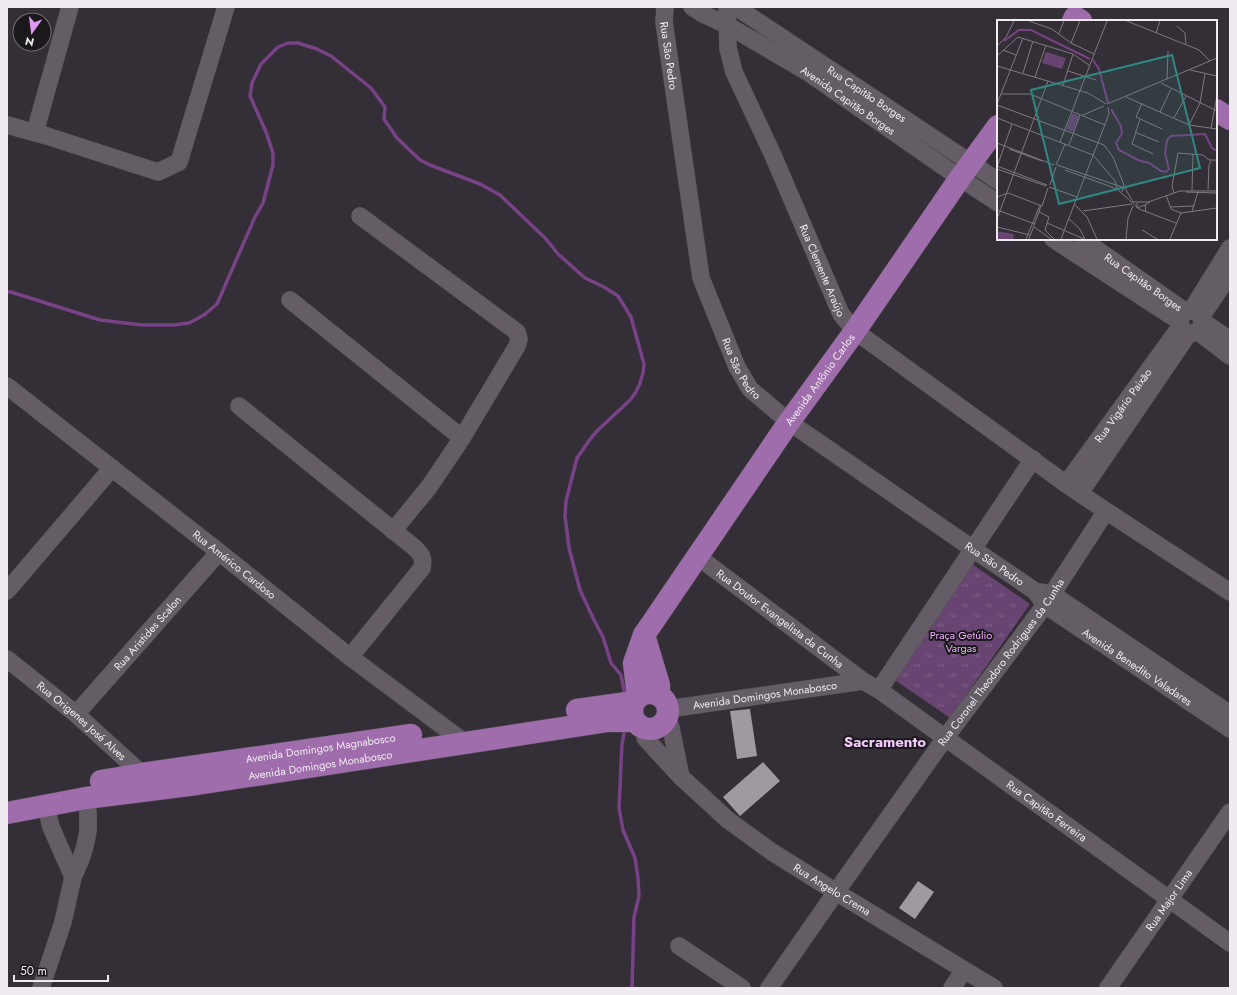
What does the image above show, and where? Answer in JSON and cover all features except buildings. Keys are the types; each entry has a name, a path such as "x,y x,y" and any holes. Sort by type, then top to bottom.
{"main road":[{"path":"1217,111 1230,119"},
{"name":"Avenida Antônio Carlos","path":"638,712 634,664 644,635 697,556 855,331 965,170 997,127"},
{"path":"1217,127 1230,135"},
{"path":"644,635 665,707 660,726 650,729 638,712 643,694 648,693 654,693 665,707"},
{"name":"Avenida Domingos Monabosco","path":"7,813 86,798 146,782 197,784 455,736 608,721 638,712"},
{"path":"7,798 146,782"}],"street":[{"path":"35,132 70,7"},
{"path":"7,125 35,132 158,172 179,162 226,7"},
{"name":"Rua São Pedro","path":"666,7 664,22 701,278 737,367 750,389 790,422 973,550 1044,596"},
{"name":"Avenida Capitão Borges","path":"692,7 727,25 809,73 965,170 997,202"},
{"name":"Rua Clemente Araújo","path":"727,7 728,48 734,72 772,153 841,314 855,331 1106,511 1230,592"},
{"name":"Rua Capitão Borges","path":"736,7 965,170 997,181"},
{"path":"360,216 516,332 519,339 517,346 462,438 429,487 393,531"},
{"path":"1055,240 1191,322 1230,340"},
{"name":"Rua Capitão Borges","path":"1083,240 1191,322"},
{"name":"Rua Vigário Paixão","path":"1191,322 1230,248"},
{"name":"Rua Vigário Paixão","path":"1073,488 1191,322 1230,274"},
{"path":"290,300 462,438"},
{"path":"1191,322 1230,356"},
{"name":"Rua Américo Cardoso","path":"7,386 350,657 455,736"},
{"path":"239,406 420,553 422,558 422,568 350,657"},
{"path":"879,690 1033,459"},
{"path":"7,591 112,468"},
{"name":"Rua Coronel Theodoro Rodrigues da Cunha","path":"769,988 1044,596 1106,511"},
{"name":"Rua Aristides Scalon","path":"76,714 219,552"},
{"name":"Rua Doutor Evangelista da Cunha","path":"697,556 863,681"},
{"name":"Avenida Benedito Valadares","path":"1044,596 1230,714"},
{"name":"Avenida Benedito Valadares","path":"1044,596 1230,729"},
{"name":"Rua Origenes José Alves","path":"7,659 76,714 146,782"},
{"name":"Rua Capitão Ferreira","path":"863,681 879,690 1230,943"},
{"name":"Avenida Domingos Monabosco","path":"665,707 863,681"},
{"path":"665,707 681,777"},
{"name":"Rua Angelo Crema","path":"638,712 645,738 681,777 728,820 772,852 994,988"},
{"path":"40,988 63,922 73,877 81,858 88,831 86,798"},
{"path":"46,806 51,827 73,877"},
{"name":"Rua Major Lima","path":"1108,988 1230,812"},
{"path":"679,946 742,988"},
{"path":"952,988 964,970"}],"green space":[{"name":"Praça Getúlio Vargas","path":"972,564 1030,604 950,718 892,678"}],"waterway":[{"path":"7,292 100,320 142,325 174,325 189,323 204,315 217,304 255,217 263,203 273,165 273,153 266,132 250,96 252,83 261,64 278,47 288,43 298,43 317,49 331,56 371,88 385,107 384,119 397,138 420,160 480,184 500,195 546,239 558,254 585,278 618,296 631,317 644,364 640,383 630,400 598,430 577,458 566,501 565,516 569,548 580,590 603,637 611,663 621,675 625,695"},
{"path":"625,728 622,744 619,808 623,830 635,858 639,896 634,917 632,988"}],"district":[{"name":"Sacramento","path":"885,742"}]}
